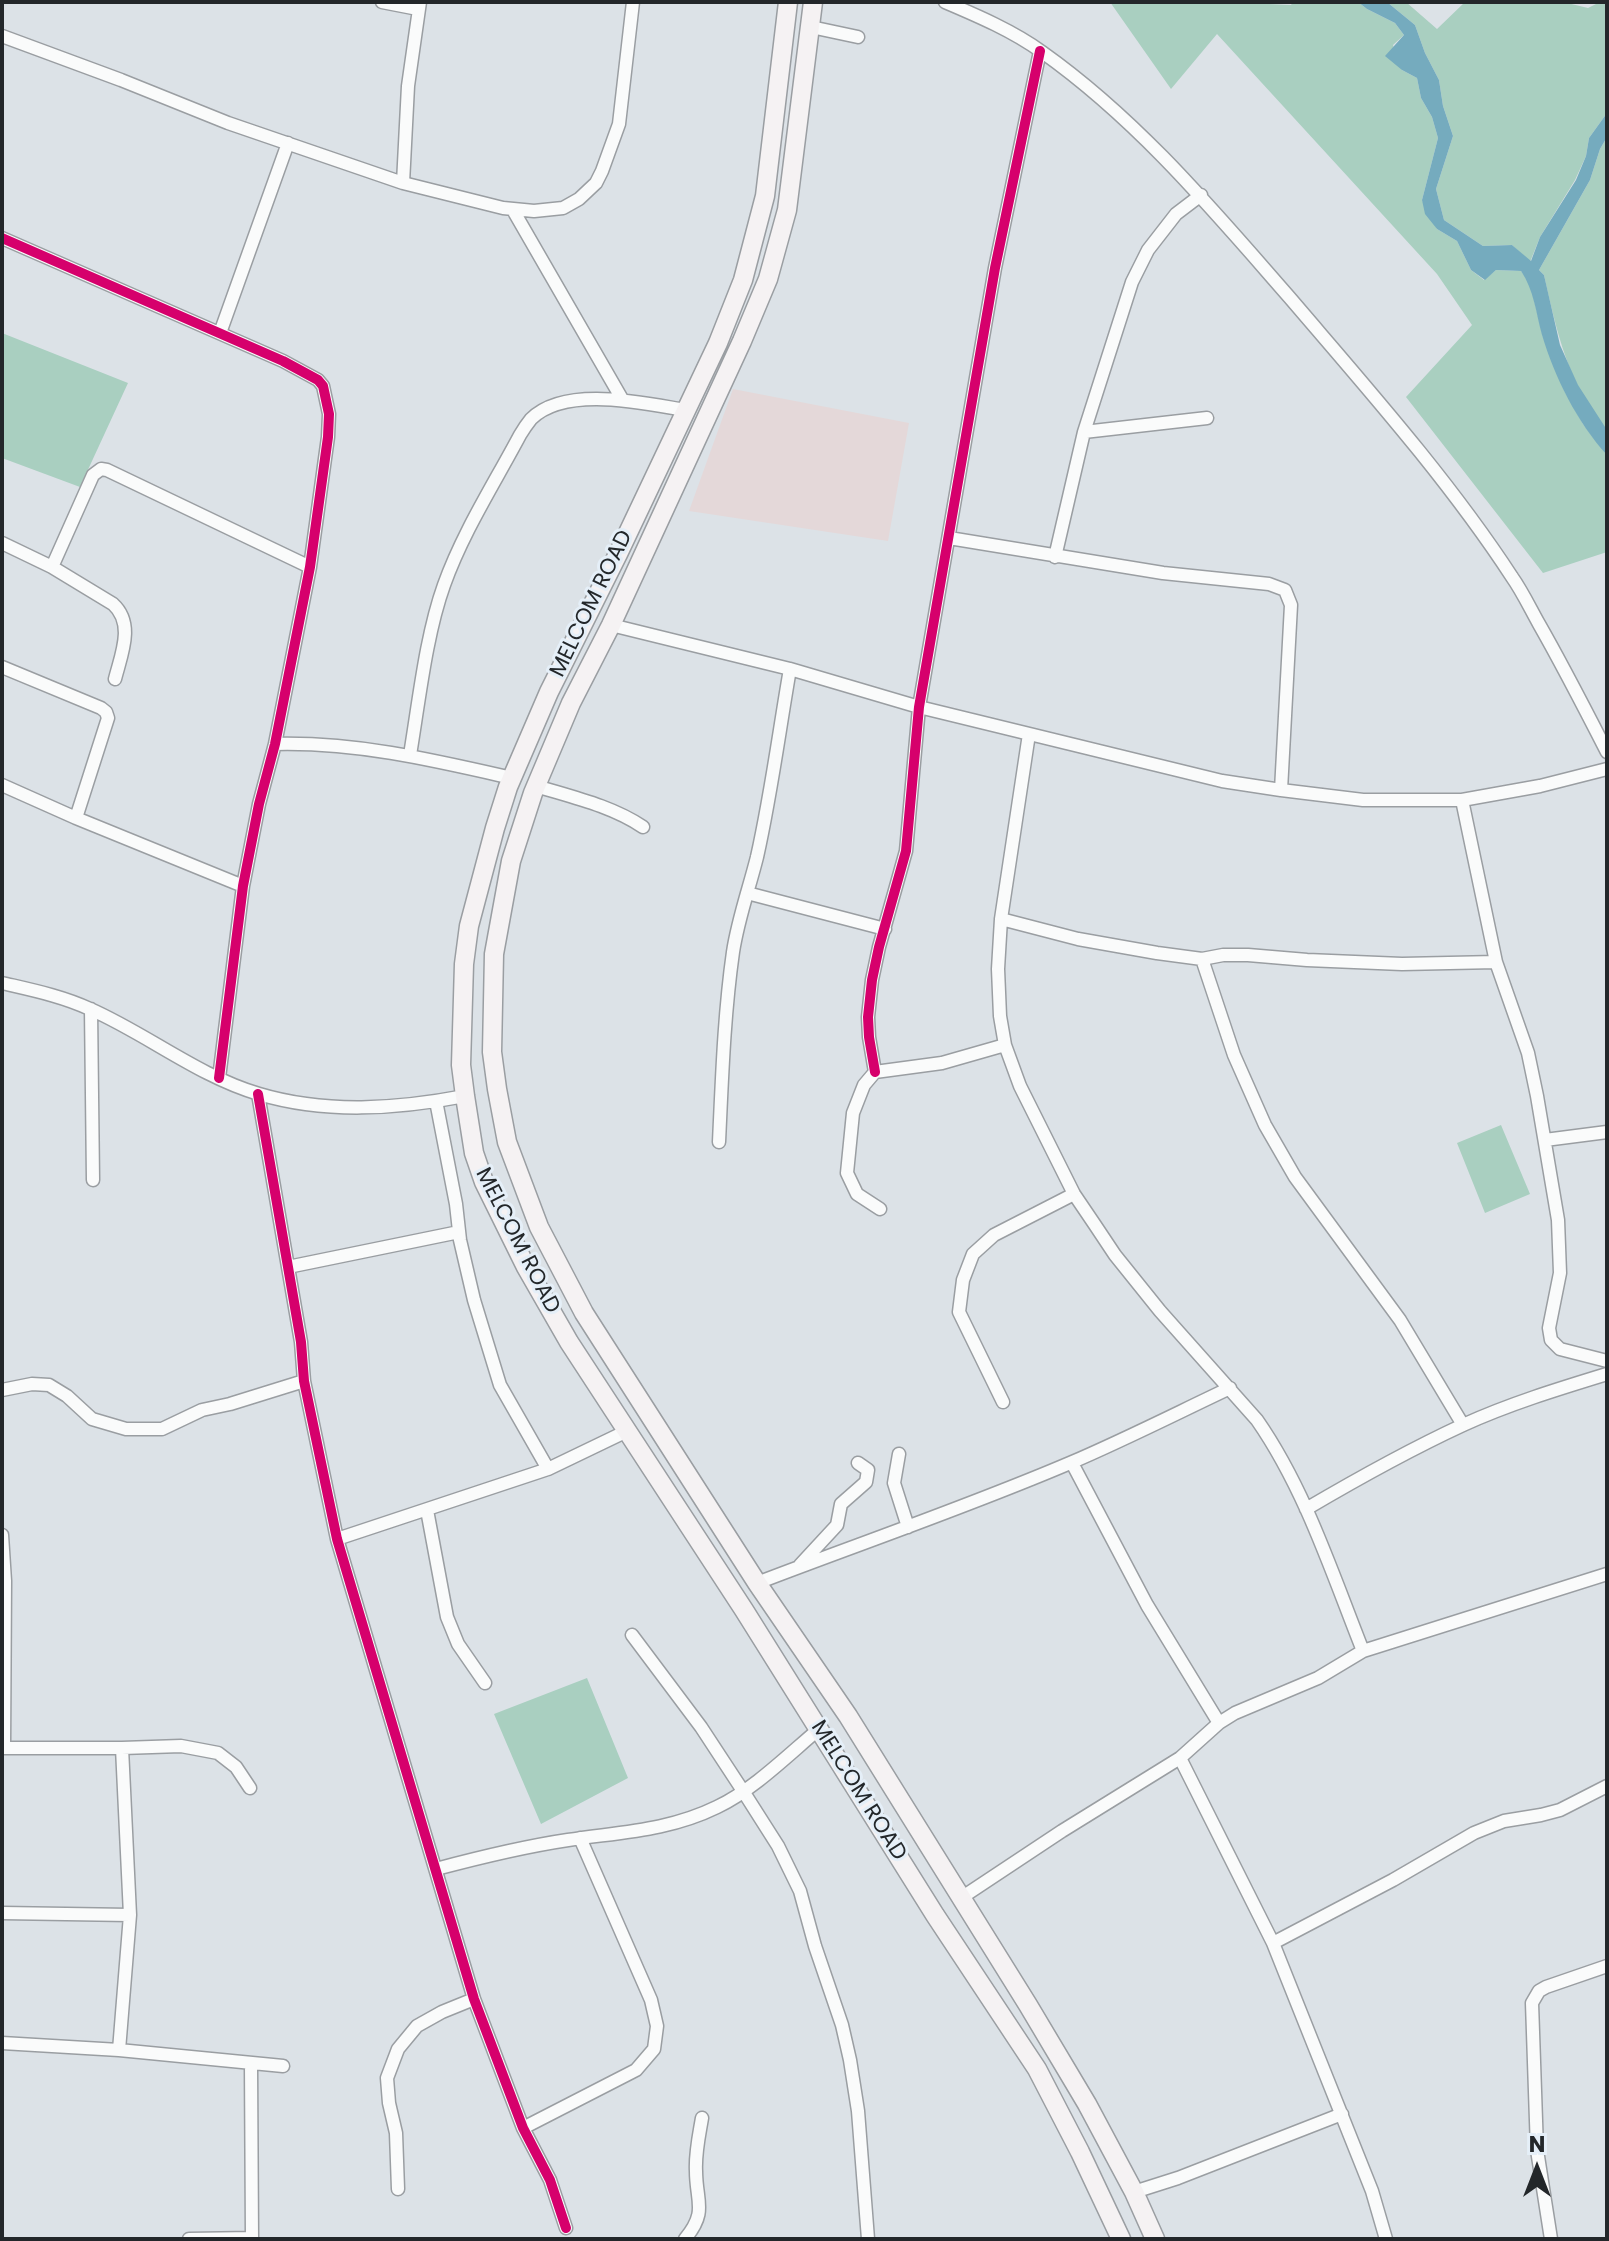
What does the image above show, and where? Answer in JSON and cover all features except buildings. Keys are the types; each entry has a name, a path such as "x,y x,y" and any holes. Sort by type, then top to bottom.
{"main road":[{"name":"MELCOM ROAD","path":"788,2 765,196 743,280 724,328 549,692 512,778 491,843 469,926 464,964 461,1065 465,1096 474,1153 484,1182 526,1267 569,1342 935,1915 1037,2069 1121,2239"},
{"path":"813,2 787,210 768,279 611,625 571,703 536,786 511,861 494,954 492,1052 497,1089 507,1142 539,1227 584,1313 757,1583 848,1716 961,1898 1087,2104 1155,2239"},
{"path":"588,614 611,625"},
{"path":"465,1096 497,1089"},
{"path":"935,1915 961,1898"}],"street":[{"path":"382,2 419,6 408,86 403,183"},
{"path":"2,36 403,183 513,210 534,211 563,208 579,199 596,183 602,171 619,124 633,2"},
{"path":"945,2 1040,51 1094,92 1201,195 1467,514 1513,578 1607,752"},
{"path":"811,27 858,37"},
{"path":"875,1072 868,1017 872,980 906,851 919,707 995,268 1040,51"},
{"path":"220,333 288,143"},
{"path":"1055,557 1084,432 1132,282 1148,250 1176,214 1201,195"},
{"path":"513,210 622,399"},
{"path":"2,238 283,361 318,380 326,393 328,437 310,567 243,886 219,1078"},
{"path":"410,755 443,587 455,558 531,419 548,409 573,401 622,399 685,410"},
{"path":"1084,432 1207,418"},
{"path":"52,567 93,475 101,469 310,567"},
{"path":"949,538 1163,573 1269,584 1285,590 1291,605 1281,790"},
{"path":"2,543 52,567 122,612 125,639 115,679"},
{"path":"611,625 790,669 919,707 1222,781 1281,790 1363,800 1462,800 1540,786 1607,769"},
{"path":"2,667 106,712 108,718 76,818"},
{"path":"719,1142 728,990 737,927 766,813 790,669"},
{"path":"1029,734 1001,919 998,969 1005,1045 1020,1086 1074,1194 1115,1255 1270,1438 1306,1509 1363,1651"},
{"path":"275,744 339,745 410,755 512,778"},
{"path":"2,785 243,886"},
{"path":"536,786 608,809 643,827"},
{"path":"1462,800 1496,962 1528,1053 1545,1140 1558,1220 1560,1260 1549,1328 1551,1340 1560,1349 1607,1361"},
{"path":"747,893 885,929"},
{"path":"1001,919 1078,939 1202,959 1248,955 1402,964 1496,962"},
{"path":"1202,959 1234,1055 1265,1125 1295,1177 1400,1320 1463,1425"},
{"path":"2,983 50,994 91,1009 219,1078 258,1094 303,1103 355,1108 465,1096"},
{"path":"91,1009 93,1180"},
{"path":"880,1209 857,1194 847,1173 853,1113 864,1085 875,1072 942,1063 1005,1045"},
{"path":"258,1094 301,1342 304,1381 337,1539 474,1999 523,2128 550,2180 566,2228"},
{"path":"436,1101 474,1300 500,1385 548,1469"},
{"path":"1545,1140 1607,1132"},
{"path":"1003,1402 959,1312 963,1280 973,1254 994,1235 1074,1194"},
{"path":"288,1267 459,1232"},
{"path":"1306,1509 1463,1425 1541,1394 1607,1374"},
{"path":"2,1390 32,1384 49,1385 67,1396 92,1419 126,1429 162,1429 202,1410 304,1381"},
{"path":"757,1583 1072,1463 1230,1388"},
{"path":"337,1539 548,1469 627,1431"},
{"path":"899,1454 894,1483 908,1527"},
{"path":"798,1567 837,1525 841,1504 866,1482 868,1470 858,1463"},
{"path":"1072,1463 1147,1605 1219,1723"},
{"path":"427,1510 447,1617 458,1644 485,1683"},
{"path":"2,1535 3,1748 181,1746 218,1753 236,1767 250,1788"},
{"path":"961,1898 1180,1758 1235,1713 1318,1678 1363,1651 1606,1578"},
{"path":"632,1635 701,1727 778,1846 800,1891 850,2060 858,2111 868,2239"},
{"path":"436,1869 512,1849 633,1833 683,1822 720,1806 743,1791 819,1729"},
{"path":"119,2050 130,1915 122,1748"},
{"path":"1180,1758 1273,1943 1372,2191 1386,2239"},
{"path":"1273,1943 1474,1833 1504,1821 1560,1810 1607,1786"},
{"path":"523,2128 636,2070 654,2049 657,2026 651,2000 580,1838"},
{"path":"2,1913 130,1915"},
{"path":"1551,2239 1537,2150 1532,2003 1539,1991 1546,1987 1607,1966"},
{"path":"398,2189 396,2133 387,2078 398,2049 417,2026 474,1999"},
{"path":"2,2043 119,2050 283,2066"},
{"path":"189,2239 252,2239 251,2064"},
{"path":"1134,2192 1342,2114"},
{"path":"685,2239 698,2221 700,2204 696,2167 702,2118"}],"shaded area":[{"path":"733,389 909,423 888,541 689,511"}],"green space":[{"path":"1110,2 1263,2 1291,5 1293,2 1358,2 1395,23 1404,35 1393,45 1402,70 1417,78 1421,98 1432,117 1438,138 1422,200 1437,229 1457,241 1471,270 1484,280 1496,270 1521,271 1530,283 1543,337 1565,392 1583,424 1607,455 1607,552 1543,573 1406,397 1472,325 1437,274 1217,34 1171,89"},
{"path":"1387,2 1406,2 1437,29 1465,2 1563,2 1588,8 1607,2 1607,113 1589,138 1586,156 1575,180 1540,237 1530,262 1512,245 1483,246 1444,220 1436,189 1453,136 1443,106 1439,80 1415,25"},
{"path":"1607,137 1607,430 1583,396 1574,377 1559,337 1544,275 1539,270 1590,180"},
{"path":"2,333 128,383 80,487 2,458"},
{"path":"1501,1125 1530,1194 1485,1213 1457,1143"},
{"path":"587,1678 628,1778 541,1824 494,1714"}],"water":[{"path":"1358,2 1387,2 1415,25 1439,80 1443,106 1453,136 1436,189 1444,220 1483,246 1512,245 1531,261 1540,237 1576,180 1586,156 1589,138 1607,113 1607,137 1590,180 1539,270 1544,275 1560,345 1578,385 1607,430 1607,455 1586,428 1560,383 1542,335 1532,294 1521,271 1496,270 1485,280 1471,270 1457,241 1437,229 1425,214 1422,200 1438,138 1432,117 1421,98 1417,78 1385,56 1404,35 1395,23"}],"cycle path":[{"path":"875,1072 868,1017 872,980 906,851 919,707 995,268 1040,51"},
{"path":"2,238 283,361 318,380 323,386 329,414 328,437 310,567 243,886 219,1078"},
{"path":"258,1094 301,1342 304,1381 337,1539 474,1999 523,2128 550,2180 566,2228"}]}
